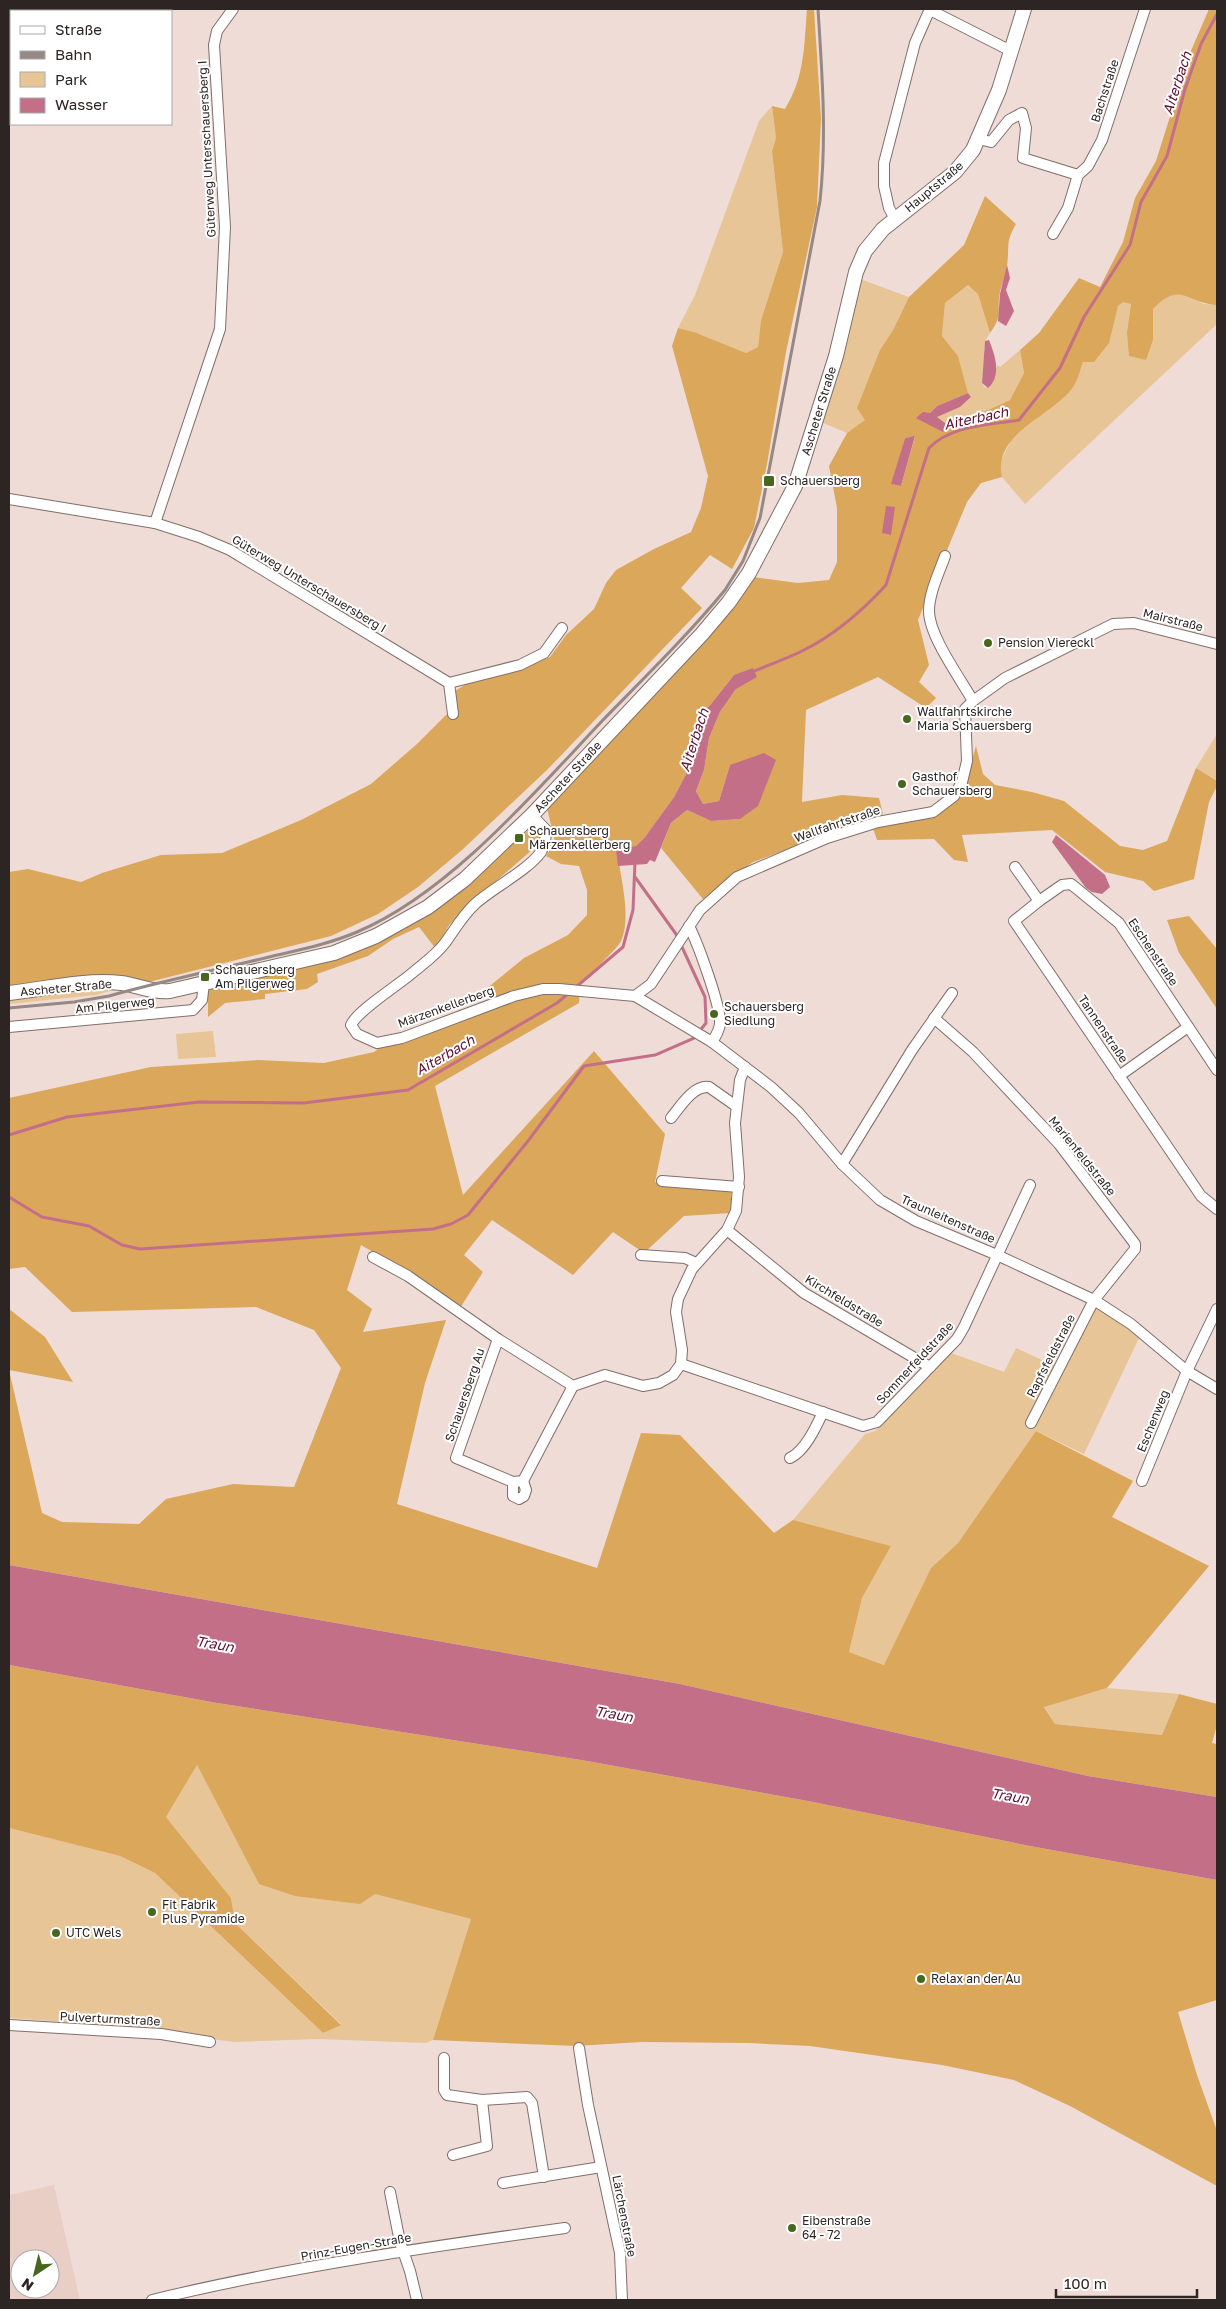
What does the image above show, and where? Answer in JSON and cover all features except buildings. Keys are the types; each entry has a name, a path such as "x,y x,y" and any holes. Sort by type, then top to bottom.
{"main road":[{"name":"Hauptstraße","path":"850,298 856,272 875,236 955,172 966,160 979,140 998,90 1024,9"},
{"name":"Ascheter Straße","path":"9,993 103,983 134,985 160,992 204,984 334,952 392,928 446,895 532,815 678,660 729,602 749,573 797,480 836,356 850,298"}],"street":[{"name":"Güterweg Unterschauersberg I","path":"155,523 220,329 225,226 214,45 217,30 233,9"},
{"name":"Bachstraße","path":"1053,234 1068,208 1078,175 1088,166 1102,140 1145,9"},
{"path":"894,219 889,208 884,186 884,163 915,43 930,10 1010,51"},
{"path":"979,140 990,142 1009,120 1022,113 1026,128 1023,158 1078,175"},
{"name":"Güterweg Unterschauersberg I","path":"9,500 155,523 199,537 230,550 447,682"},
{"path":"945,556 932,594 929,612 933,632 973,701"},
{"name":"Mairstraße","path":"965,710 973,701 1005,678 1114,624 1134,623 1217,644"},
{"path":"453,714 447,682 520,665 544,653 562,628"},
{"name":"Wallfahrtstraße","path":"636,996 651,984 700,910 737,877 827,838 878,822 934,812 954,796 962,782 967,761 965,710"},
{"name":"Märzenkellerberg","path":"532,815 546,830 546,842 540,852 531,862 474,905 459,921 445,943 434,954 391,991 355,1016 351,1025 357,1034 377,1043 402,1038 514,996 559,989"},
{"path":"1015,867 1039,901"},
{"name":"Eschenstraße","path":"1039,901 1062,885 1071,884 1119,923 1217,1070"},
{"name":"Tannenstraße","path":"1039,901 1014,921 1201,1196 1217,1209"},
{"path":"687,930 712,990 720,1022 719,1030 709,1040"},
{"name":"Am Pilgerweg","path":"9,1027 194,1010 202,1000 204,984"},
{"name":"Traunleitenstraße","path":"559,989 636,996 692,1029 771,1087 799,1113 864,1187 896,1211 1094,1300 1131,1324 1187,1371 1217,1389"},
{"path":"842,1164 912,1050 952,993"},
{"name":"Marienfeldstraße","path":"934,1018 973,1052 1059,1144 1135,1244 1135,1249 1094,1300"},
{"path":"1119,1076 1188,1027"},
{"path":"573,1386 605,1375 643,1386 659,1383 672,1375 681,1364 676,1306 685,1282 696,1263 727,1230 736,1211 739,1187 735,1138 736,1106 740,1080 745,1067"},
{"path":"671,1118 692,1094 704,1087 709,1087 736,1106"},
{"path":"662,1182 739,1187"},
{"name":"Sommerfeldstraße","path":"681,1364 863,1426 877,1422 957,1339 1030,1186"},
{"name":"Kirchfeldstraße","path":"727,1230 804,1293 930,1367"},
{"path":"641,1255 685,1258 696,1263"},
{"name":"Schauersberg Au","path":"373,1256 408,1276 498,1339 573,1386 518,1481 456,1458 498,1339"},
{"name":"Rapfsfeldstraße","path":"1031,1423 1094,1300"},
{"path":"1187,1371 1213,1326 1217,1309"},
{"name":"Eschenweg","path":"1142,1481 1187,1371"},
{"path":"790,1458 796,1455 818,1424 823,1412"},
{"name":"Pulverturmstraße","path":"9,2025 161,2034 210,2042"},
{"name":"Lärchenstraße","path":"579,2048 588,2105 620,2253 622,2300"},
{"path":"444,2058 444,2090 447,2095 482,2100 528,2097 532,2103 544,2177"},
{"path":"453,2155 487,2146 482,2100"},
{"name":"Lärchenstraße","path":"504,2183 601,2167"},
{"path":"390,2192 417,2300"},
{"name":"Prinz-Eugen-Straße","path":"152,2300 403,2250 565,2228"}],"shaded area":[{"path":"807,9 814,9 821,118 817,207 786,352 754,528 732,569 710,555 681,588 702,608 549,768 462,850 418,887 378,914 331,936 149,982 124,976 9,988 9,872 28,869 81,882 102,873 161,855 222,853 301,820 371,784 417,744 446,715 456,714 455,691 471,681 503,674 550,657 566,635 594,609 606,583 616,570 654,549 691,532 701,508 708,476 672,346 678,328 694,332 746,353 758,347 761,320 783,252 772,151 776,138 772,106 785,109 792,97 800,73"},
{"path":"1209,9 1217,9 1217,305 1177,294 1162,300 1153,309 1153,340 1146,360 1129,356 1127,332 1131,304 1123,302 1118,306 1109,343 1094,362 1083,362 1075,384 1064,397 1026,426 1006,448 1001,462 1002,477 981,483 967,502 918,620 929,665 919,682 936,698 926,708 878,677 806,710 802,802 842,795 879,798 883,814 753,862 703,899 661,848 671,823 687,810 711,821 740,819 730,765 719,801 703,804 696,791 704,770 709,738 720,712 736,689 734,675 699,716 694,733 693,761 674,797 645,837 636,846 627,847 616,842 624,892 626,918 624,930 618,945 580,983 579,1003 435,1086 463,1195 594,1051 665,1134 655,1182 731,1192 731,1213 684,1216 644,1253 613,1232 573,1275 492,1220 464,1255 483,1272 460,1308 411,1274 361,1245 347,1290 372,1309 363,1332 446,1320 425,1383 397,1504 597,1568 641,1433 680,1435 774,1533 793,1520 891,1546 862,1598 849,1652 884,1665 931,1568 958,1543 1036,1431 1133,1481 1112,1517 1209,1566 1107,1688 1044,1707 1055,1724 1162,1735 1179,1694 1217,1704 1217,1725 1212,1743 1217,1744 1217,1797 1088,1776 680,1684 9,1565 9,1370 42,1513 62,1522 139,1524 166,1499 233,1484 294,1487 341,1368 314,1330 256,1307 72,1312 25,1267 9,1269 9,1098 151,1067 258,1060 324,1063 374,1052 383,1045 497,1004 486,989 524,958 568,935 587,915 587,890 579,866 561,864 546,856 555,842 547,808 753,577 798,583 829,580 837,562 837,508 829,466 847,433 865,420 857,408 880,350 893,330 909,297 964,245 985,196 1016,224 1009,240 1006,269 999,299 998,317 990,333 978,294 968,285 945,303 942,336 958,356 968,393 937,406 930,413 943,432 949,426 957,428 981,413 1010,400 1024,373 1020,350 1039,333 1079,278 1100,287 1123,242 1135,198 1156,161 1190,53","holes":["915,437 901,486 892,484 905,438"]},
{"path":"976,746 983,774 995,785 1032,792 1064,801 1120,846 1143,850 1167,841 1196,768 1217,781 1217,786 1209,802 1194,879 1154,891 1143,881 1105,872 1052,830 962,835 968,862 954,860 934,839 877,840 873,828 924,817 965,784"},
{"path":"530,829 540,832 540,843 464,909 449,925 436,949 419,927 393,939 368,956 317,974 318,982 307,989 265,994 265,999 225,1003 208,1017 208,989 330,958 377,942 398,932 434,910"},
{"path":"1189,916 1217,949 1217,1009 1179,953 1167,920"},
{"path":"9,1309 45,1337 73,1382 9,1370"},
{"path":"9,1665 217,1703 587,1761 808,1801 1030,1846 1217,1880 1217,2000 1178,2012 1197,2075 1217,2131 1217,2186 1070,2106 1014,2080 942,2065 810,2046 749,2043 642,2042 576,2046 433,2040 471,1919 375,1894 360,1904 295,1896 259,1884 197,1765 166,1817 231,1898 235,1923 341,2025 323,2033 155,1873 120,1856 9,1828"},
{"path":"54,2185 80,2300 9,2300 9,2195"}],"green space":[{"path":"772,106 776,138 772,151 783,252 761,320 758,347 746,353 694,332 678,328 695,295 759,121"},
{"path":"860,279 909,297 893,330 880,350 866,420 847,433 821,422"},
{"path":"968,285 978,293 990,333 985,341 982,383 984,387 988,388 994,380 997,365 1000,367 1020,350 1024,373 1010,400 981,413 957,428 949,426 936,417 960,407 971,397 968,393 958,356 942,336 945,303"},
{"path":"1179,293 1204,304 1217,305 1217,324 1025,504 1002,477 999,465 1010,442 1025,426 1073,387 1083,362 1114,320 1118,306 1123,301 1131,304 1127,332 1145,360 1153,340 1153,309 1165,296"},
{"path":"1217,734 1217,781 1196,768"},
{"path":"101,987 117,989 96,995 9,1004 9,998"},
{"path":"213,1031 216,1057 178,1059 176,1034"},
{"path":"1093,1304 1118,1320 1139,1338 1084,1454 1036,1431 958,1543 931,1568 885,1665 849,1652 862,1598 891,1546 793,1520 865,1434 875,1431 951,1353 1004,1372 1016,1348 1057,1367"},
{"path":"1107,1688 1179,1694 1162,1735 1055,1724 1044,1706"},
{"path":"197,1765 259,1884 375,1894 471,1919 433,2040 426,2043 317,2039 235,2042 82,2023 9,2018 9,1828 120,1856 155,1873 323,2033 341,2024 235,1923 231,1898 166,1817"}],"water":[{"path":"1007,265 1010,278 1006,290 1014,311 1006,326 998,321 1000,294"},
{"path":"989,340 995,359 996,371 995,378 988,388 982,383 985,341"},
{"path":"968,393 971,397 960,407 937,417 949,426 943,432 916,418 923,412 930,413 937,406"},
{"path":"915,436 901,486 891,484 905,438"},
{"path":"886,506 895,507 891,535 882,533"},
{"path":"753,668 757,677 736,689 720,712 709,738 704,770 696,791 703,804 719,801 730,765 764,753 776,760 758,806 740,819 711,821 687,810 671,823 655,862 650,860 647,864 618,866 615,842 627,847 636,846 645,837 674,797 693,761 694,733 699,716 734,675"},
{"path":"1056,835 1105,875 1110,887 1102,894 1092,892 1086,888 1052,842"},
{"name":"Traun","path":"9,1565 680,1684 1088,1776 1217,1797 1217,1880 1030,1846 808,1801 587,1761 217,1703 9,1665"}],"waterway":[{"name":"Aiterbach","path":"752,672 796,654 825,638 868,604 886,585 929,448 938,440 959,430 1019,420 1060,368 1084,317 1130,245 1141,202 1167,156 1185,89 1201,44 1217,14"},
{"name":"Aiterbach","path":"576,987 623,947 633,910 635,862"},
{"path":"9,1197 42,1217 89,1226 122,1245 140,1249 433,1229 451,1224 468,1215 528,1141 584,1066 655,1055 694,1038 706,1023 705,997 676,934 635,877"},
{"name":"Aiterbach","path":"9,1135 67,1117 199,1102 304,1103 408,1090 557,1003 569,993"}],"railway":[{"path":"9,1008 74,1002 109,996 303,949 357,932 391,915 425,893 457,867 519,809 665,657 725,590 743,561 760,518 820,201 823,129 818,9"}],"place":[{"name":"Schauersberg","path":"769,481"},
{"name":"Pension Viereckl","path":"988,643"},
{"name":"Wallfahrtskirche Maria Schauersberg","path":"907,719"},
{"name":"Gasthof Schauersberg","path":"902,784"},
{"name":"Schauersberg Märzenkellerberg","path":"519,838"},
{"name":"Schauersberg Am Pilgerweg","path":"205,977"},
{"name":"Schauersberg Siedlung","path":"714,1014"},
{"name":"Fit Fabrik Plus Pyramide","path":"152,1912"},
{"name":"UTC Wels","path":"56,1933"},
{"name":"Relax an der Au","path":"921,1979"},
{"name":"Eibenstraße 64 - 72","path":"792,2228"}]}
